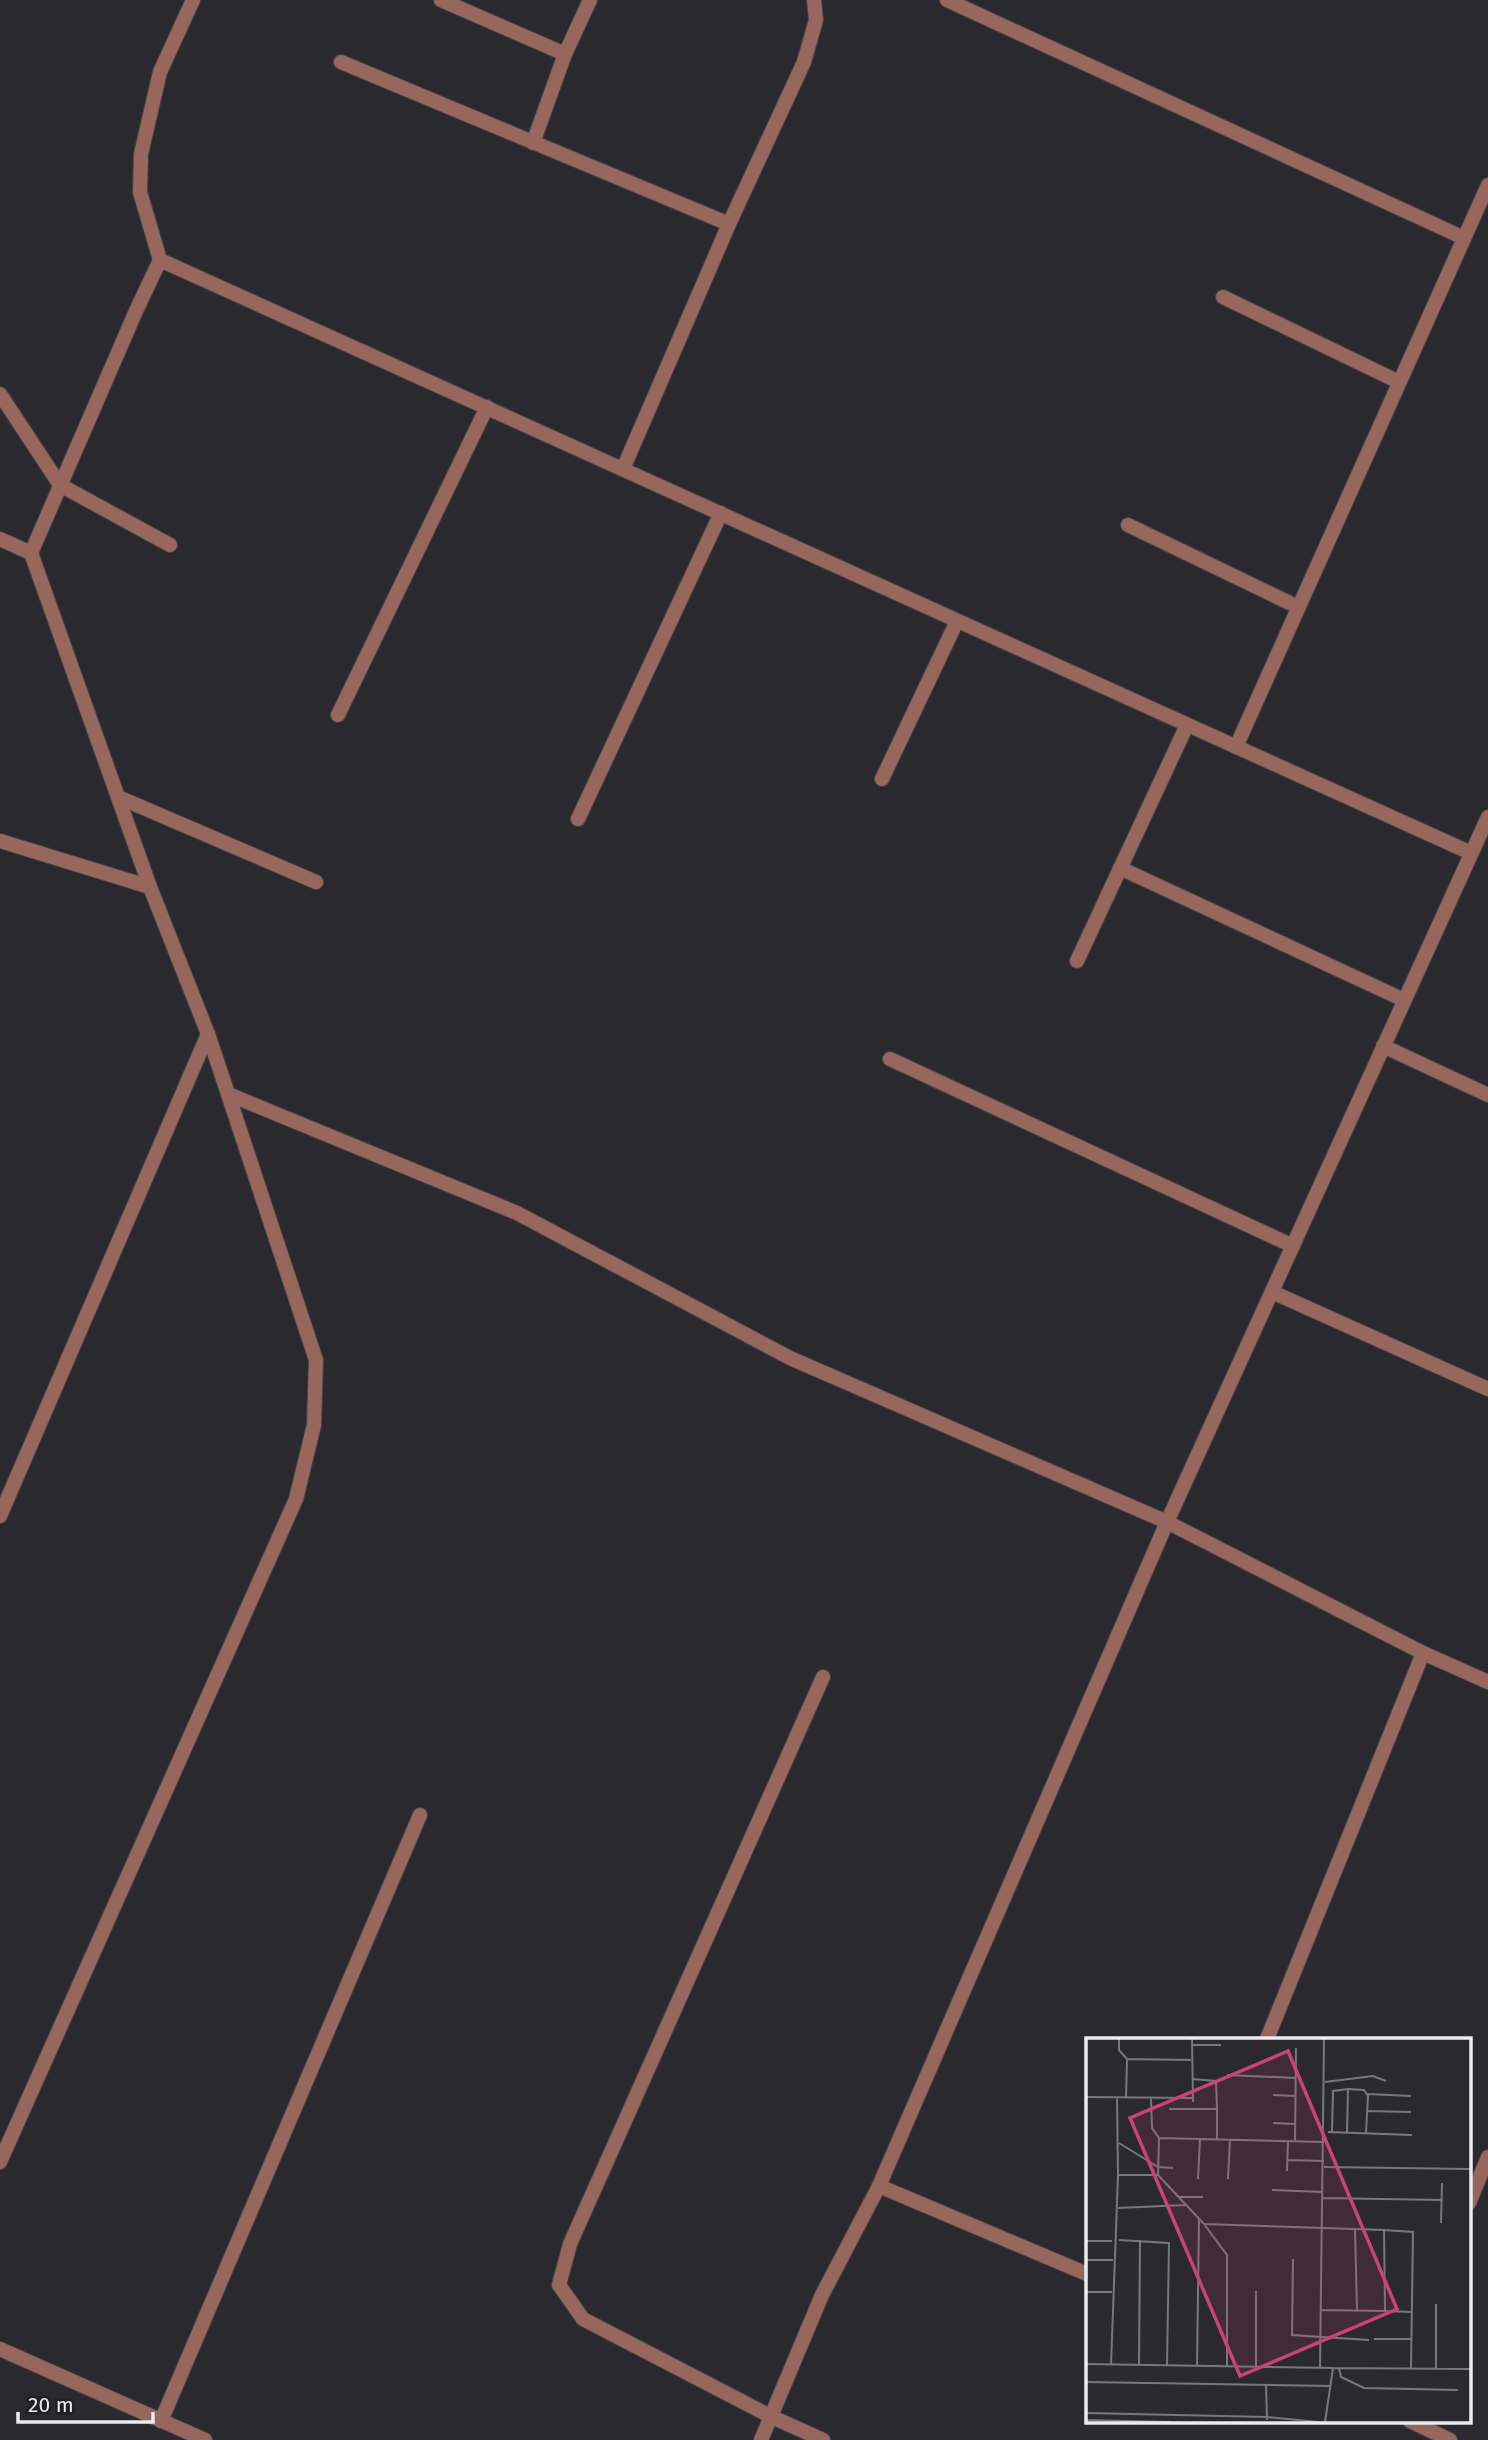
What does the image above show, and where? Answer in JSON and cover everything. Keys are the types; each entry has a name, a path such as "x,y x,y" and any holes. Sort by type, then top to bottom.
{"street":[{"path":"0,2162 296,1499 314,1425 316,1360 208,1034 150,887 31,553 160,260 141,192 141,154 160,72 193,0"},
{"path":"441,0 565,54"},
{"path":"533,143 565,54 590,0"},
{"path":"623,469 729,224 804,62 816,20 814,0"},
{"path":"947,0 1464,238"},
{"path":"341,62 729,224"},
{"path":"1236,747 1488,185"},
{"path":"160,260 1471,853"},
{"path":"1223,297 1399,382"},
{"path":"0,394 60,485 170,545"},
{"path":"338,715 486,407"},
{"path":"578,820 721,513"},
{"path":"1128,525 1298,607"},
{"path":"0,540 31,553"},
{"path":"882,779 957,621"},
{"path":"1077,961 1187,725"},
{"path":"118,797 316,882"},
{"path":"761,2440 822,2295 878,2186 1167,1522 1488,817"},
{"path":"0,841 150,887"},
{"path":"1120,868 1404,1000"},
{"path":"0,1516 208,1034"},
{"path":"1383,1046 1488,1095"},
{"path":"890,1059 1293,1246"},
{"path":"228,1094 517,1213 790,1358 1167,1522 1423,1653 1488,1682"},
{"path":"1272,1292 1488,1389"},
{"path":"1267,2038 1423,1653"},
{"path":"823,1677 569,2244 559,2285 583,2319 772,2417 823,2440"},
{"path":"161,2421 420,1815"},
{"path":"1470,2201 1488,2157"},
{"path":"878,2186 1086,2274"},
{"path":"0,2349 205,2440"},
{"path":"1412,2422 1450,2440"}]}
